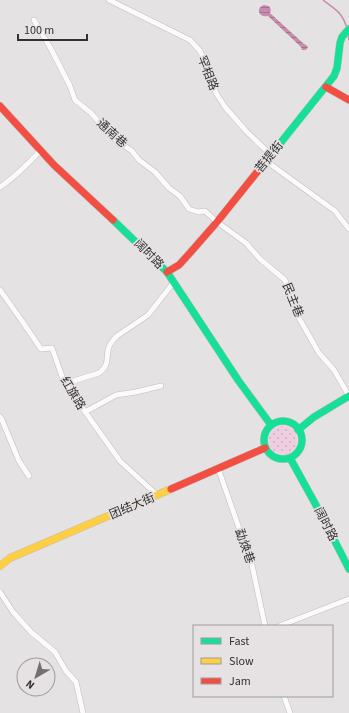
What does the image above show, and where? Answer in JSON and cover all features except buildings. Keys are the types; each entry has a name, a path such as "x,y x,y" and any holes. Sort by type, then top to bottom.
{"main road":[{"name":"菩提街","path":"167,272 179,265 217,222 326,87 334,76 337,68 342,37 349,29"},
{"path":"326,87 349,100"},
{"name":"阔时路","path":"0,106 54,165 134,239 167,272 238,380 271,425"},
{"path":"298,430 314,417 349,396"},
{"path":"276,422 289,423 298,430 301,436 301,443 300,449 296,454 290,458 278,459 268,453 265,448 264,436 271,425 276,422"},
{"name":"团结大街","path":"0,566 10,558 265,448"},
{"name":"阔时路","path":"290,458 349,569"}],"street":[{"name":"罕相路","path":"109,0 190,40 200,51 216,93 225,107 246,131 271,155"},
{"name":"通南巷","path":"34,20 70,86 75,100 91,114 113,138 132,151 139,160 155,172 169,188 180,196 189,208 198,212 205,211 217,222"},
{"path":"0,187 9,181 41,150"},
{"path":"266,161 335,211 349,229"},
{"name":"民主巷","path":"217,222 246,243 260,260 286,280 295,311 319,353 334,370 349,396"},
{"path":"64,382 70,382 100,373 105,367 108,358 109,346 112,341 148,315 174,282"},
{"name":"红旗路","path":"0,290 41,349 52,348 64,382 120,461 157,495"},
{"path":"85,412 116,395 161,386"},
{"path":"0,417 19,461 29,476"},
{"name":"勐焕巷","path":"218,468 252,565 265,625"},
{"path":"0,592 13,612 31,632 55,652 66,671 76,682 84,713"},
{"path":"282,625 349,599"},
{"path":"284,697 290,713"}],"shaded area":[{"path":"261,6 269,6 271,10 270,13 306,45 308,47 307,49 302,50 301,47 268,16 262,16 260,14 259,10"},
{"path":"283,426 289,427 293,430 296,434 296,446 293,450 289,453 283,454 277,453 273,450 270,446 269,440 270,434 273,430 277,427"}],"waterway":[{"path":"323,0 341,15 347,28"},
{"path":"348,34 349,40"}],"traffic: fast":[{"path":"274,151 334,76 337,68 340,43 342,37 349,29"},
{"path":"113,220 167,272 238,380 271,425"},
{"path":"298,430 314,417 349,396"},
{"path":"283,421 293,424 299,430 302,440 299,450 293,456 283,459 273,456 267,450 264,440 267,430 273,424 283,421"},
{"path":"290,458 349,569"}],"traffic: slow":[{"path":"0,566 10,558 171,489"}],"traffic: jam":[{"path":"326,87 349,100"},
{"path":"0,106 54,165 113,220"},
{"path":"167,272 179,265 189,254 217,222 274,151"},
{"path":"171,489 265,448"}]}
